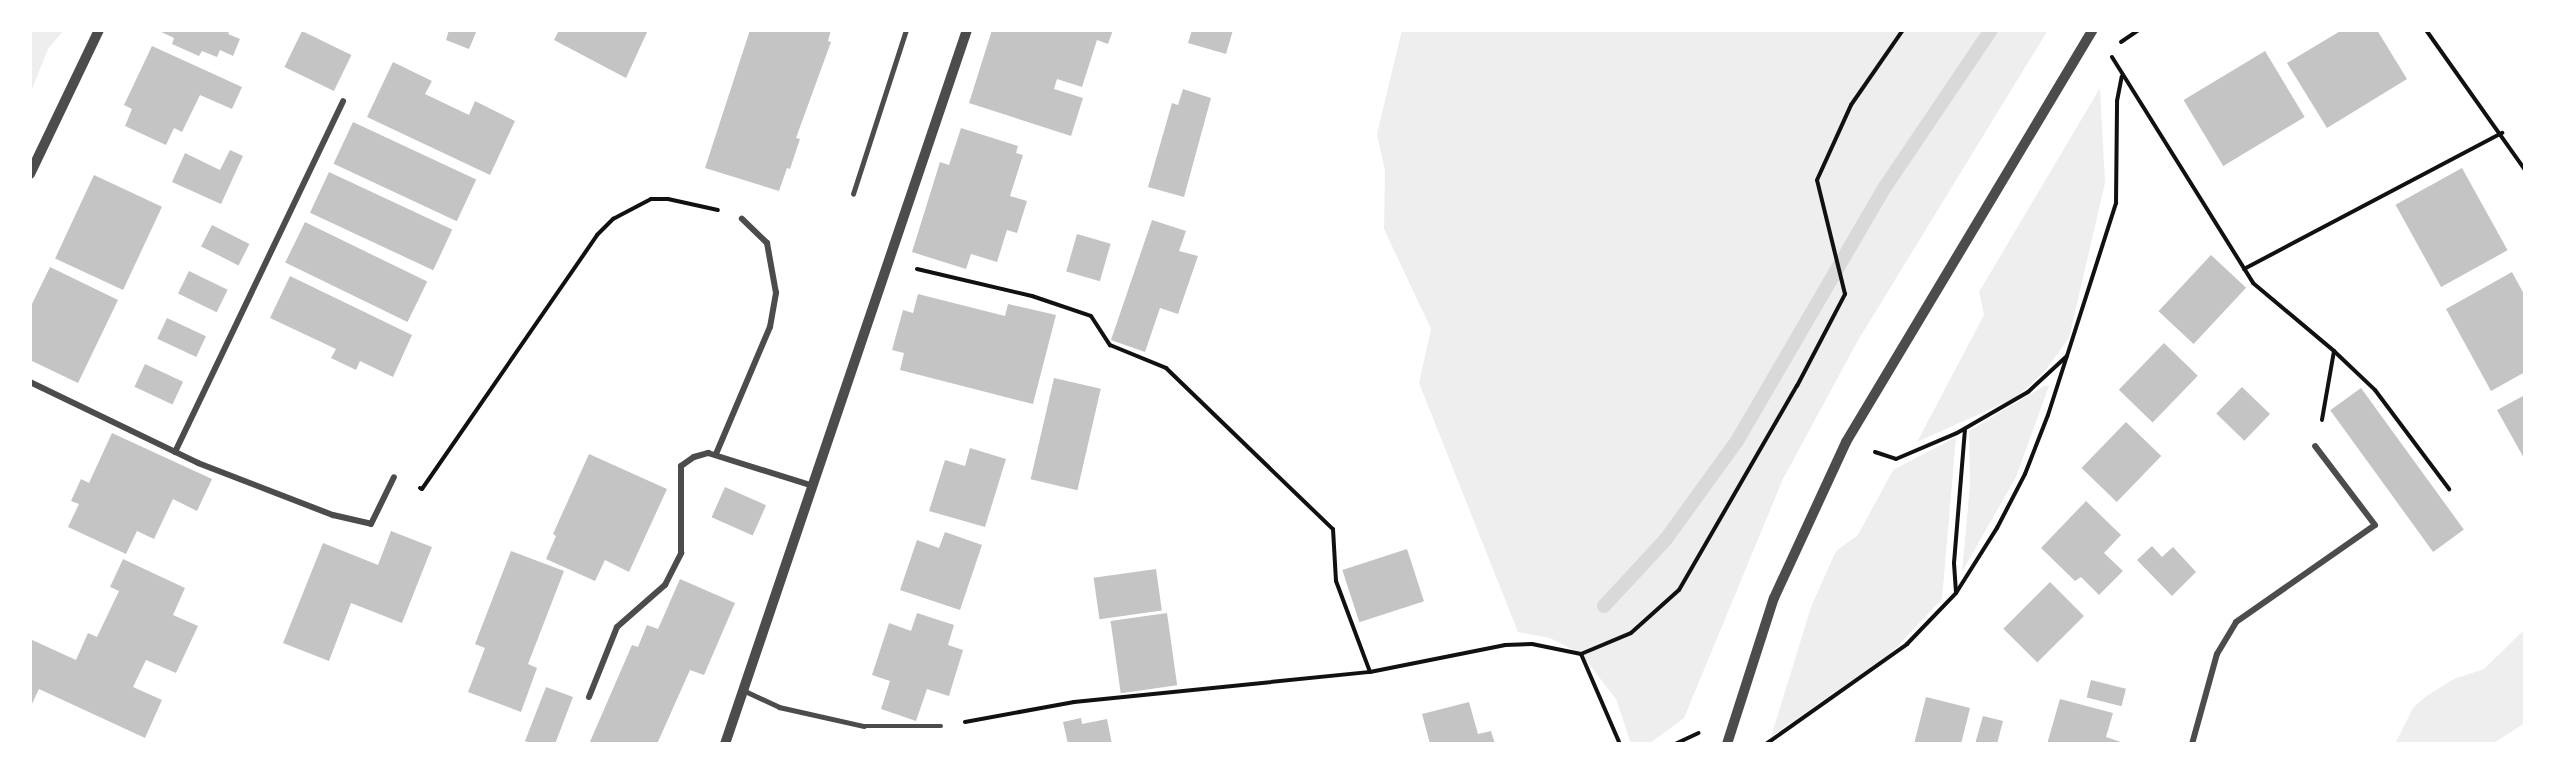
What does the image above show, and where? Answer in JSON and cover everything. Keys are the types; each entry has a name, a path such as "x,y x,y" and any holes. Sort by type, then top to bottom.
{"street":[{"path":"30,174 99,30"},
{"path":"725,744 967,30"},
{"path":"1727,744 1774,598 1846,442 2093,30"},
{"path":"175,452 343,101"},
{"path":"716,454 770,327 776,292 767,243 742,219"},
{"path":"30,382 175,452 304,506 371,524 394,477"},
{"path":"2192,744 2217,654 2236,622 2375,525 2314,446"},
{"path":"589,697 617,627 664,585 681,553 681,466 699,455 716,454 814,486"}],"lane":[{"path":"853,194 906,30"},
{"path":"743,690 779,707 864,726 941,726"}],"path":[{"path":"941,726 1074,702 1370,672 1505,645 1532,644 1581,654 1631,633 1678,590 1797,386 1845,294 1840,262 1832,231 1823,216 1817,180 1851,105 1903,30"},
{"path":"2426,30 2502,133 2525,170"},
{"path":"2115,62 2253,283 2334,351 2375,390 2449,489"},
{"path":"1766,744 1907,644 1956,593 2025,474 2067,355 2116,203 2117,101 2122,76"},
{"path":"2244,269 2502,133"},
{"path":"394,477 422,489 597,236 624,211 640,202 668,199 742,219"},
{"path":"888,260 945,278 1032,296 1091,316 1110,345 1140,360 1166,368 1333,529 1336,581 1370,672"},
{"path":"2329,397 2334,351"},
{"path":"1846,442 1896,459 1965,428 2028,392 2067,355"},
{"path":"1956,593 1954,563 1965,428"},
{"path":"1581,654 1620,744"}],"shaded area":[{"path":"30,30 64,30 48,49 30,94"},
{"path":"1402,30 2048,30 1857,342 1783,479 1684,718 1649,744 1631,744 1616,699 1581,654 1550,638 1518,632 1419,383 1431,329 1384,229 1385,171 1377,134"},
{"path":"2100,88 2105,183 2069,338 2044,372 2015,398 1917,442 1984,315 1979,292"},
{"path":"2044,386 2049,386 2016,477 1962,572 1970,485 1969,431"},
{"path":"1956,437 1942,599 1892,652 1771,737 1811,607 1836,551 1858,535 1893,470"},
{"path":"2525,629 2525,723 2492,744 2395,744 2413,708 2425,697 2454,679 2484,669"}],"building":[{"path":"157,30 230,30 228,34 240,39 233,56 220,50 217,57 202,51 199,56 172,44 174,38"},
{"path":"449,30 477,30 469,49 446,40"},
{"path":"559,30 648,30 626,78 554,40"},
{"path":"750,30 831,30 828,41 831,42 796,138 800,139 790,169 787,168 779,191 705,168"},
{"path":"992,30 1113,30 1108,44 1097,40 1082,87 1057,79 1054,89 1083,98 1071,136 969,103"},
{"path":"1192,30 1233,30 1226,54 1188,43"},
{"path":"2342,30 2377,30 2407,79 2327,128 2287,63"},
{"path":"302,31 351,55 334,91 284,67"},
{"path":"152,46 242,87 232,109 200,95 182,132 174,128 166,145 125,126 132,109 124,105"},
{"path":"2265,51 2305,117 2223,166 2184,100"},
{"path":"393,62 432,81 425,94 469,115 475,101 515,121 490,175 367,117"},
{"path":"1183,89 1211,98 1184,197 1148,187 1172,103 1178,105"},
{"path":"353,122 476,179 457,221 334,164"},
{"path":"961,128 1018,146 1016,153 1023,155 1010,196 1027,201 1017,233 1007,230 997,262 971,254 966,269 912,252 940,162 949,165"},
{"path":"230,150 243,156 221,204 172,182 185,153 220,170"},
{"path":"2462,168 2508,250 2441,287 2396,205"},
{"path":"329,172 452,229 433,270 310,213"},
{"path":"94,175 162,207 123,290 55,258"},
{"path":"1152,220 1186,231 1179,251 1198,256 1178,314 1160,308 1145,352 1111,340"},
{"path":"305,222 427,282 408,322 285,262"},
{"path":"212,225 249,244 239,265 201,246"},
{"path":"1077,234 1111,244 1100,281 1066,271"},
{"path":"2211,255 2246,288 2194,344 2158,311"},
{"path":"50,267 118,300 78,383 30,360 30,308"},
{"path":"189,271 228,290 217,312 178,293"},
{"path":"2512,272 2525,296 2525,372 2491,391 2446,309"},
{"path":"290,276 412,335 393,377 360,361 356,370 331,358 336,349 270,318"},
{"path":"918,294 1005,316 1008,304 1056,315 1033,404 900,370 904,353 892,350 903,310 913,313"},
{"path":"167,318 206,336 196,357 157,339"},
{"path":"2164,343 2198,376 2153,422 2119,390"},
{"path":"145,364 183,382 172,404 134,387"},
{"path":"1054,378 1101,389 1077,490 1031,479"},
{"path":"2242,387 2270,414 2244,441 2216,414"},
{"path":"2361,388 2464,530 2433,552 2330,410"},
{"path":"2525,395 2525,460 2497,410"},
{"path":"2126,422 2161,456 2117,502 2082,468"},
{"path":"112,433 212,479 197,511 173,499 154,539 137,531 126,554 68,527 79,504 71,501 81,479 89,483"},
{"path":"970,448 1006,459 985,527 929,511 945,460 965,466"},
{"path":"589,454 667,489 629,572 605,560 595,581 546,559 556,536 553,534"},
{"path":"725,487 766,505 753,535 712,517"},
{"path":"2086,501 2121,535 2104,553 2123,571 2099,595 2081,577 2075,581 2041,548"},
{"path":"391,531 432,547 402,623 351,603 329,661 283,643 323,543 378,565"},
{"path":"945,532 982,545 960,610 900,590 917,540 939,548"},
{"path":"2152,546 2162,557 2173,547 2196,572 2172,596 2137,560"},
{"path":"1407,549 1424,601 1359,622 1342,570"},
{"path":"511,551 564,571 528,664 537,668 521,712 468,692 485,648 475,644"},
{"path":"123,559 185,588 173,615 198,626 176,673 146,660 133,687 162,700 145,738 39,689 30,708 30,639 76,660 88,633 97,637 119,591 110,587"},
{"path":"1156,569 1162,611 1099,619 1094,578"},
{"path":"680,579 735,603 704,675 690,670 657,744 589,744 632,645 638,647 647,625 658,629"},
{"path":"2050,582 2084,616 2037,663 2003,629"},
{"path":"917,613 954,625 948,645 963,650 949,696 927,689 916,721 881,709 890,681 872,675 889,623 911,631"},
{"path":"1167,613 1177,685 1121,693 1111,621"},
{"path":"2091,680 2126,689 2122,706 2087,697"},
{"path":"546,687 573,697 555,744 533,744 525,741"},
{"path":"1926,697 1970,708 1961,744 1914,744"},
{"path":"2060,699 2113,713 2106,737 2127,744 2047,744"},
{"path":"1469,702 1478,734 1491,731 1495,744 1430,744 1422,714"},
{"path":"1983,716 2003,721 1997,744 1975,744"},
{"path":"1081,718 1082,724 1107,719 1112,744 1068,744 1063,722"}],"waterway":[{"path":"1604,606 1666,539 1737,441 1883,190 1991,30"}]}
